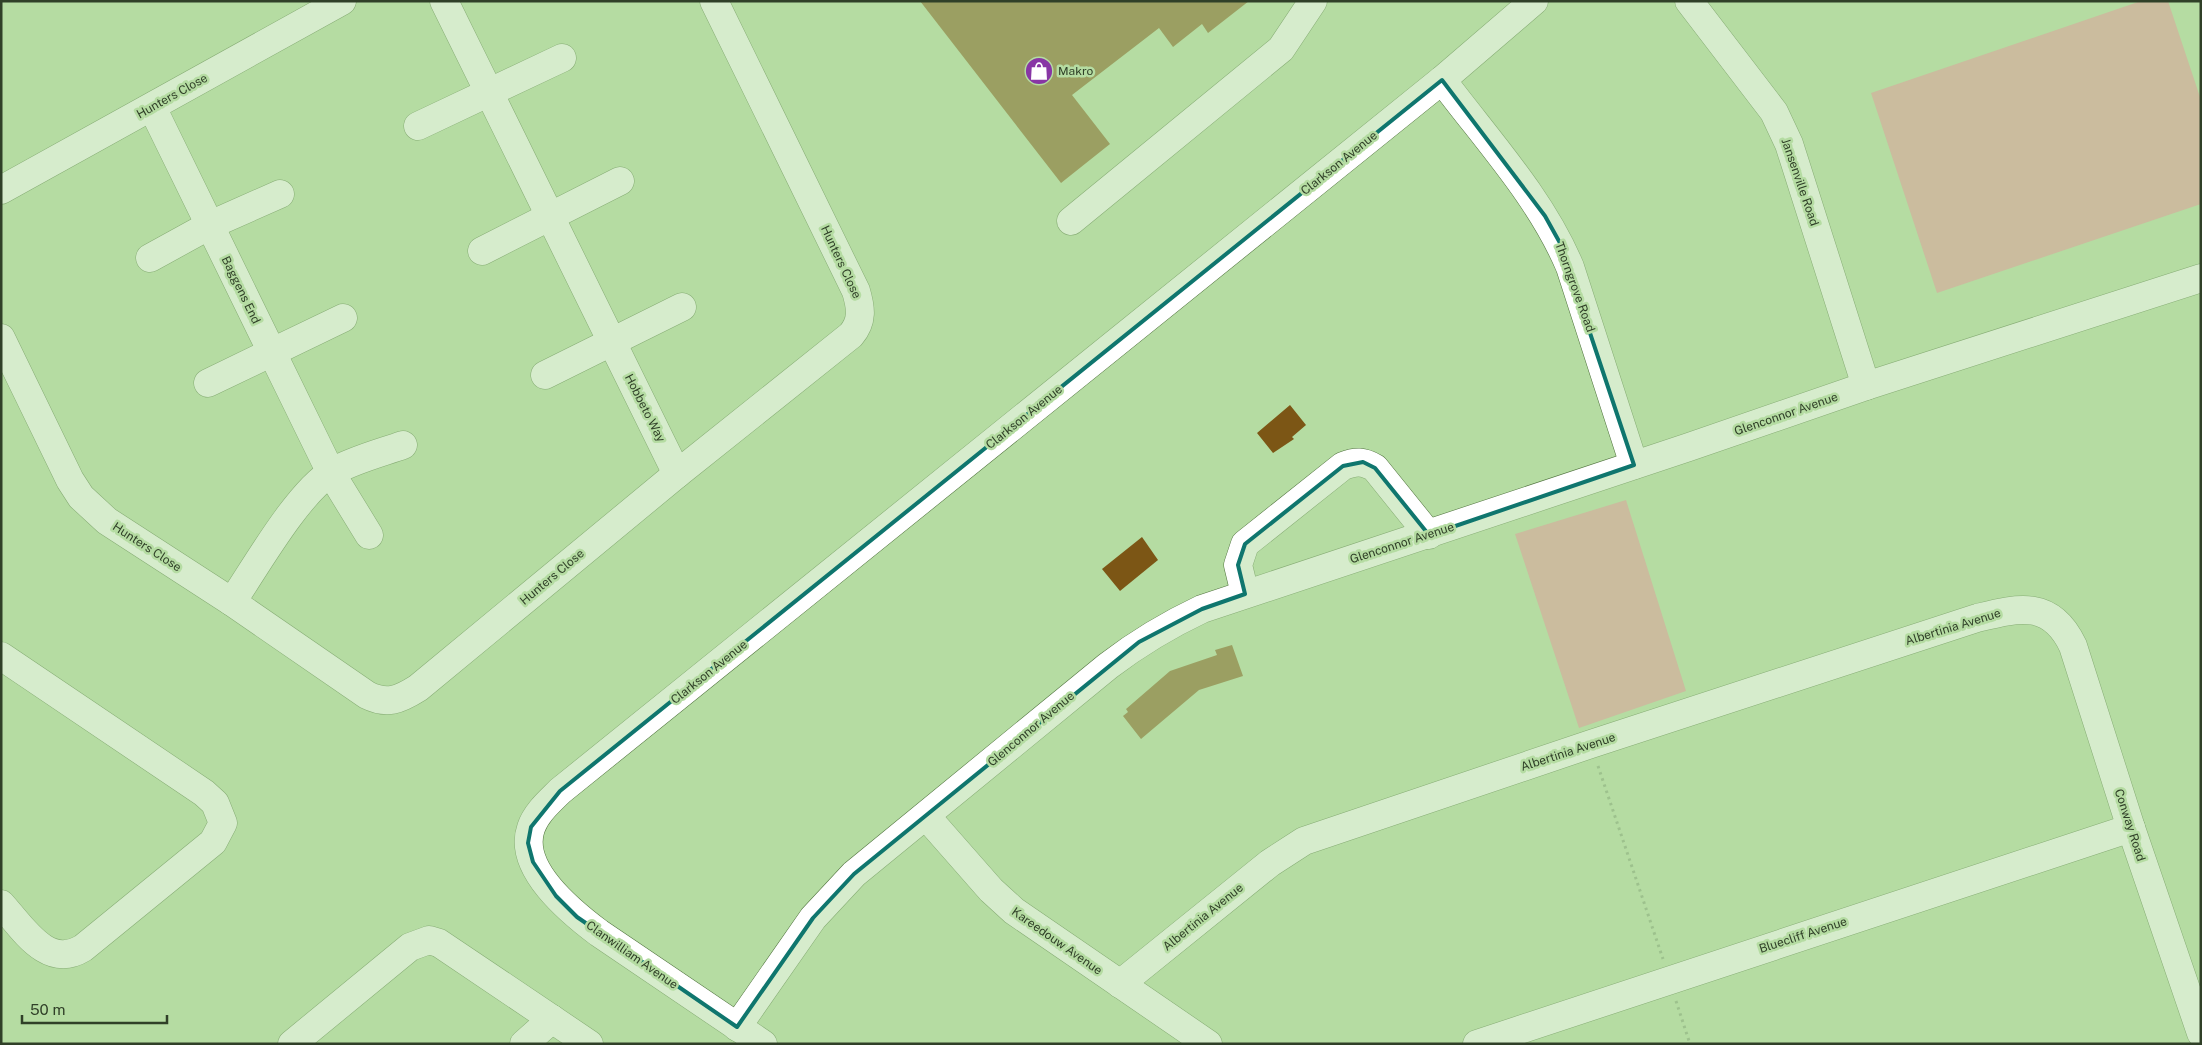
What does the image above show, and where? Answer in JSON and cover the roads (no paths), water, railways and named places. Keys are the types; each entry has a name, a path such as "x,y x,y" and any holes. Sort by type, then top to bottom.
{"street":[{"name":"Hunters Close","path":"1,190 342,1"},
{"name":"Hobbeto Way","path":"444,1 677,474"},
{"name":"Hunters Close","path":"1,338 70,480 81,497 107,520 232,602 366,695 377,700 396,701 418,688 677,474 851,335 859,326 860,316 856,291 714,1"},
{"path":"1071,221 1281,49 1313,1"},
{"name":"Clarkson Avenue","path":"528,844 531,827 543,808 560,792 1442,80 1534,1"},
{"name":"Jansenville Road","path":"1689,1 1774,112 1785,136 1866,386"},
{"path":"418,126 562,58"},
{"name":"Thorngrove Road","path":"1442,80 1545,216 1560,243 1570,267 1634,464"},
{"name":"Baggens End","path":"152,107 331,473 369,535"},
{"path":"482,251 620,181"},
{"path":"150,258 210,226 280,194"},
{"name":"Glenconnor Avenue","path":"737,1027 813,918 854,874 1138,642 1169,624 1202,609 1245,594 1429,535 1866,386 2201,278"},
{"path":"545,375 682,307"},
{"path":"208,383 343,318"},
{"path":"232,602 277,534 305,498 331,473 403,444"},
{"path":"1245,594 1238,565 1245,544 1343,466 1354,462 1363,462 1375,468 1429,535"},
{"name":"Albertinia Avenue","path":"1120,984 1270,863 1304,841 1591,744 1977,618 2013,609 2033,610 2055,620"},
{"name":"Conway Road","path":"2055,620 2067,633 2073,646 2131,828 2201,1033"},
{"path":"1,656 204,793 215,803 223,823 213,842 72,955 54,954 44,949 1,904"},
{"name":"Kareedouw Avenue","path":"926,816 991,890 1014,911 1208,1044"},
{"name":"Bluecliff Avenue","path":"1477,1044 1669,979 2131,828"},
{"name":"Clanwilliam Avenue","path":"528,844 533,862 543,878 577,917 763,1044"},
{"path":"292,1044 410,947 429,940 439,943 589,1044"},
{"path":"524,1044 552,1019"}],"place":[{"name":"Makro","path":"1039,71"}]}
